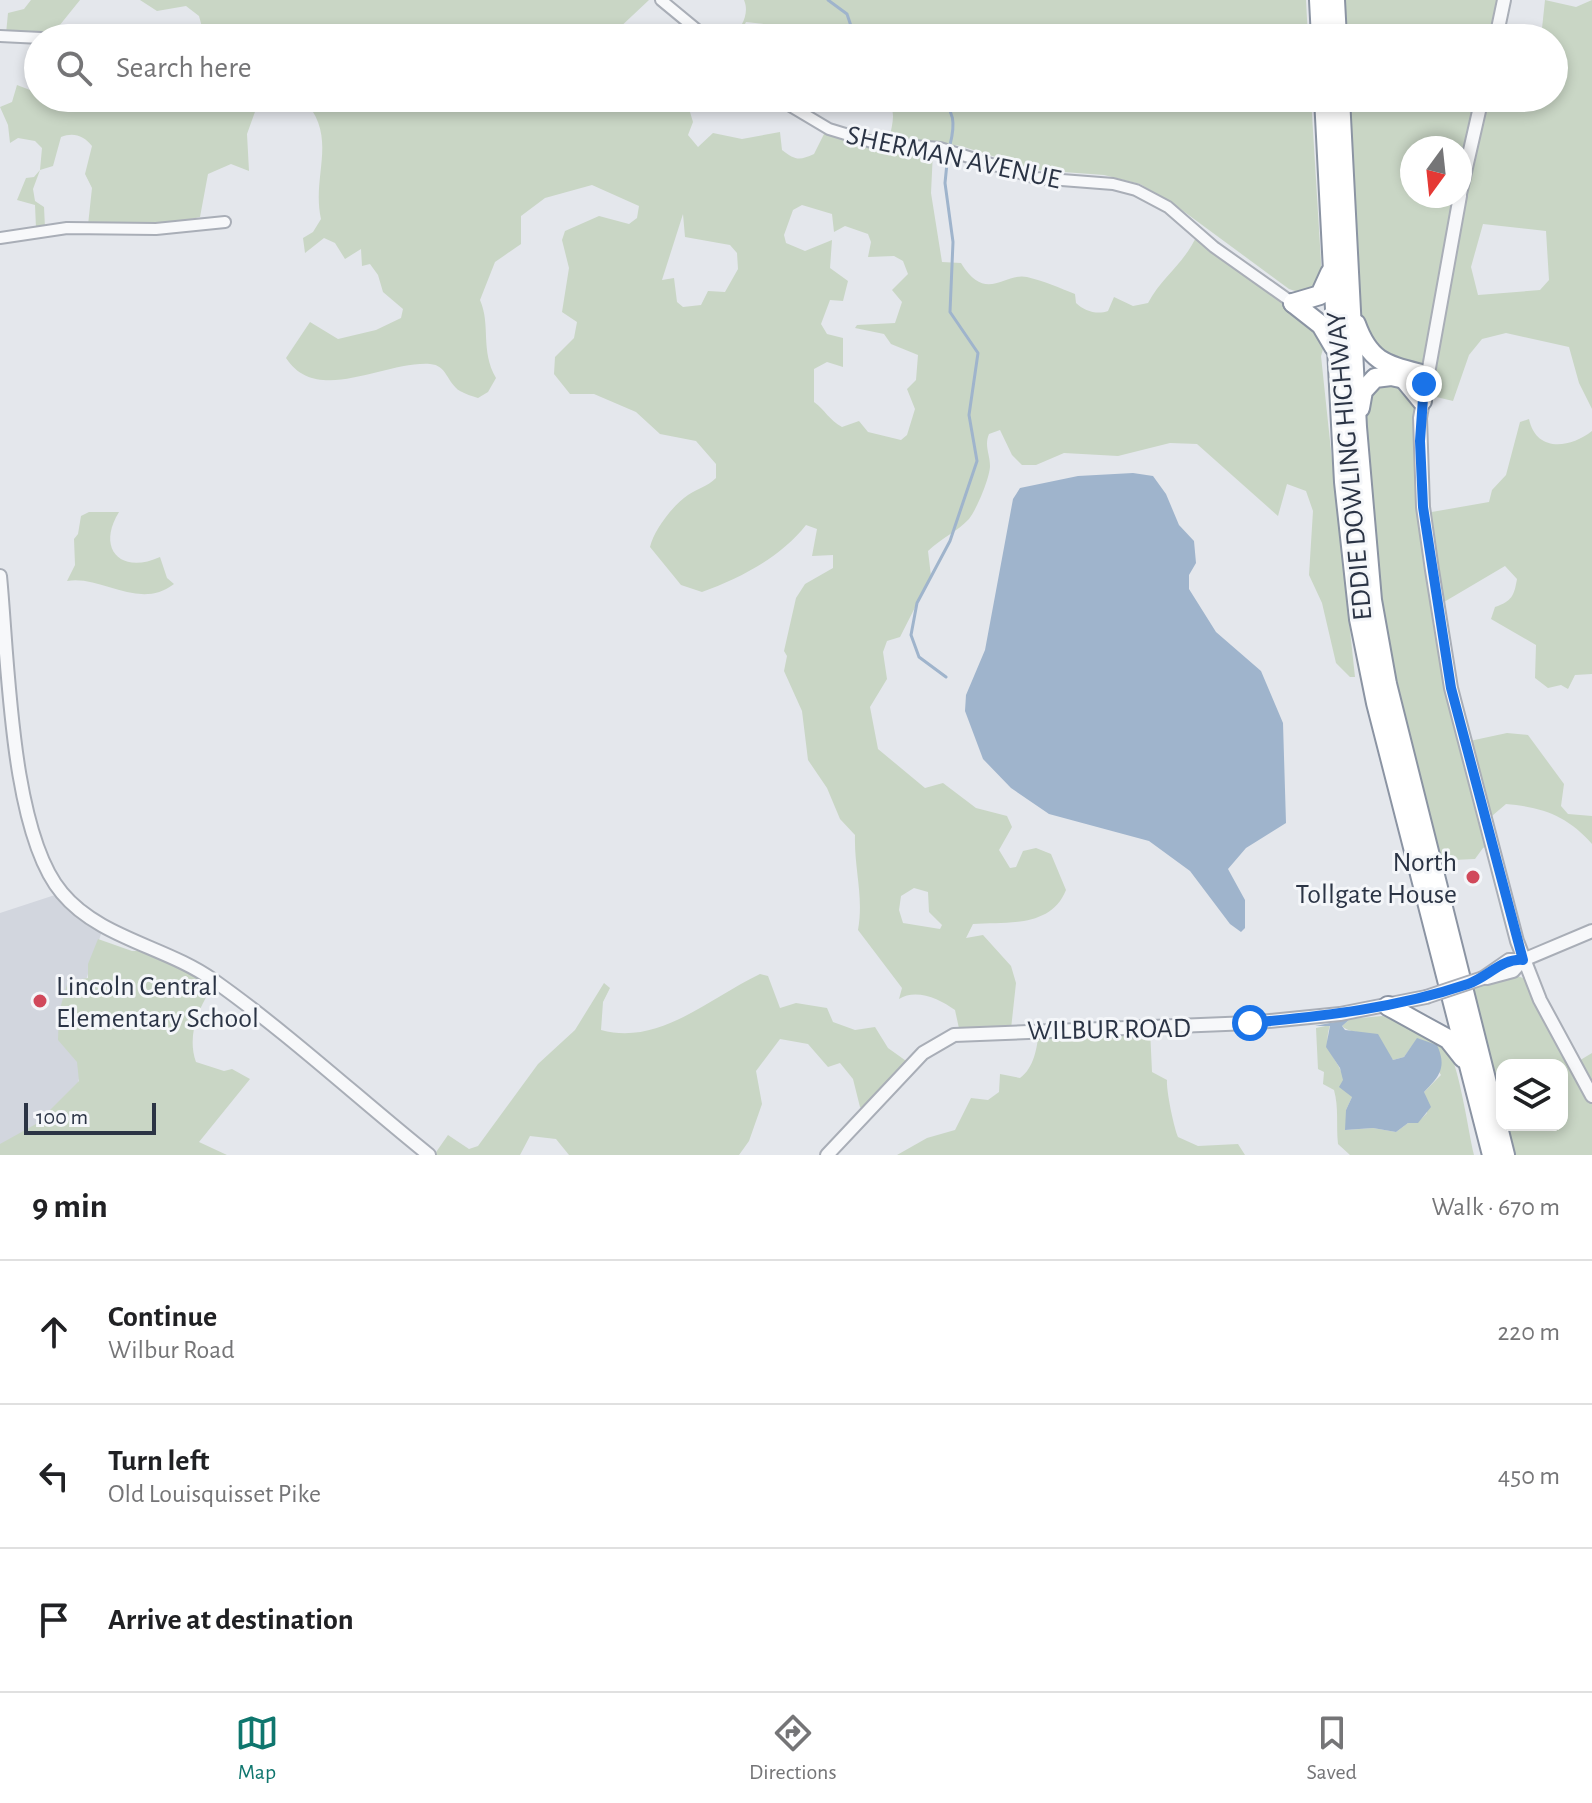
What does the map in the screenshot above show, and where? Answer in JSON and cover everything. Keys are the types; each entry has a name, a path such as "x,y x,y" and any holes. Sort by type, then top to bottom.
{"highway":[{"path":"1319,0 1320,24"},
{"path":"1335,0 1336,24"},
{"name":"EDDIE DOWLING HIGHWAY","path":"1325,112 1352,570 1362,634 1376,703 1492,1155"},
{"name":"EDDIE DOWLING HIGHWAY","path":"1341,112 1357,427 1369,576 1387,684 1505,1155"},
{"path":"1293,303 1320,295 1333,266"},
{"path":"1293,303 1321,325 1337,352"},
{"path":"1350,307 1362,342 1373,356 1424,387"},
{"path":"1357,427 1368,383 1382,376 1404,379 1424,387"},
{"path":"1388,1006 1448,1039 1470,1070"}],"street":[{"path":"661,0 690,24"},
{"path":"1499,24 1504,0"},
{"path":"0,36 24,37"},
{"name":"SHERMAN AVENUE","path":"800,112 829,129 875,143 940,148 1036,178 1113,184 1136,190 1157,199 1214,247 1293,303"},
{"path":"1472,142 1479,112"},
{"path":"1458,208 1424,387 1420,441 1423,507 1451,688 1523,960 1551,1023 1592,1096"},
{"path":"0,238 67,228 156,229 225,222"},
{"path":"0,576 15,725 30,819 39,849 61,893 104,925 213,979 429,1155"},
{"path":"0,729 15,725"},
{"name":"WILBUR ROAD","path":"827,1155 923,1053 954,1035 1223,1025 1324,1016 1388,1006 1513,971 1523,960 1592,931"}],"shaded area":[{"name":"Lincoln Central Elementary School","path":"61,893 102,931 71,1026 81,1064 78,1085 55,1116 0,1146 0,913"}],"green space":[{"path":"31,0 80,0 61,24 24,24 24,35 6,34 8,13 24,9"},
{"path":"140,0 649,0 623,24 201,24 199,16 186,6 157,11"},
{"path":"744,0 1306,0 1307,24 742,24"},
{"path":"1334,0 1504,0 1499,24 1335,24"},
{"path":"1545,0 1576,7 1592,0 1592,409 1579,383 1569,347 1506,333 1482,339 1469,355 1453,401 1424,394 1426,513 1489,502 1492,490 1506,475 1520,422 1529,419 1539,437 1554,444 1573,441 1592,431 1592,674 1575,675 1568,689 1561,685 1548,688 1535,678 1536,645 1491,619 1495,607 1509,600 1515,590 1517,579 1505,566 1444,602 1438,563 1433,564 1465,742 1507,733 1528,735 1564,784 1561,806 1568,814 1592,816 1592,844 1574,826 1554,815 1506,804 1486,821 1492,844 1483,848 1475,859 1432,861 1388,689 1359,429 1370,381 1423,389 1426,361 1420,365 1396,365 1360,328 1341,112 1568,112 1568,24 1542,24","holes":["1483,224 1546,231 1549,280 1540,290 1478,295 1471,267"]},
{"path":"17,85 24,88 24,112 255,112 247,134 249,171 231,164 208,174 200,217 156,227 88,225 92,188 85,174 92,146 78,136 61,137 53,166 40,170 42,148 35,141 18,138 10,143 8,125 0,107 12,102"},
{"path":"313,112 690,112 693,122 688,135 698,147 713,133 742,139 780,132 782,150 794,158 801,158 814,154 828,126 933,151 931,193 942,262 961,263 970,275 987,284 1019,277 1040,280 1075,294 1076,303 1095,312 1108,311 1114,297 1133,306 1148,303 1186,254 1198,233 1287,293 1328,332 1321,356 1355,677 1350,677 1336,663 1322,603 1309,575 1313,511 1306,491 1287,484 1278,516 1197,444 1170,443 1118,456 1064,453 1036,465 1022,465 1012,455 1000,430 989,434 989,471 979,501 969,519 928,551 931,576 900,637 887,641 883,652 887,679 870,707 878,749 925,788 943,783 976,808 1007,816 1012,827 999,850 1010,868 1016,867 1023,851 1036,848 1051,854 1066,890 1050,911 1039,917 973,924 966,938 983,935 1011,966 1016,983 1011,1029 960,1033 955,1010 942,1002 920,995 899,999 902,988 858,930 860,906 855,835 840,819 827,788 808,760 802,711 784,671 787,656 784,651 796,598 805,584 833,568 833,555 812,556 817,529 806,525 772,557 702,592 681,585 650,547 652,540 676,505 716,478 716,464 696,441 660,434 636,412 594,394 570,394 554,374 555,357 574,338 577,322 562,312 569,268 562,240 565,231 599,216 629,224 637,218 639,206 592,185 545,198 521,216 521,244 495,262 480,300 488,358 496,378 488,392 478,398 460,391 444,371 430,364 352,378 315,379 299,372 286,358 310,322 338,339 376,330 401,318 403,309 383,292 378,275 370,264 362,266 361,249 345,259 335,243 324,238 305,253 303,238 313,232 321,219 320,127","holes":["802,205 832,214 834,232 845,226 868,234 871,242 868,257 894,256 903,261 908,274 892,290 902,302 895,323 857,325 855,328 884,334 891,344 918,355 916,380 907,389 915,409 907,435 901,440 868,432 859,421 842,427 814,402 814,369 827,362 843,367 843,338 827,334 821,324 830,300 843,301 848,281 830,268 832,240 805,251 786,243 784,235 793,210","683,214 685,237 730,245 737,253 738,269 725,292 708,291 701,305 683,307 677,302 674,278 662,280","914,888 928,892 929,912 942,925 940,929 903,923 899,910 901,896"]},
{"path":"892,112 1312,112 1322,278 1315,287 1301,293 1289,289 1175,205 1140,184 1104,175 1036,170 961,146 890,136"},
{"path":"40,170 33,189 35,201 44,207 45,228 36,228 35,205 17,200 26,178 34,177"},
{"path":"89,512 119,512 110,537 116,555 134,563 160,557 167,578 174,584 147,594 67,581 75,565 74,539 81,516"},
{"path":"98,939 132,951 143,951 216,982 196,1020 193,1051 196,1062 224,1071 232,1069 250,1079 199,1142 227,1155 0,1155 0,1144 36,1124 79,1081 77,1062 58,1040 59,1012 68,981 88,978 88,964"},
{"path":"1497,968 1536,983 1577,1062 1592,1053 1592,1155 1505,1155 1499,1131 1568,1131 1568,1059 1496,1059 1496,1119 1462,981"},
{"path":"760,974 768,976 780,1008 796,1003 827,1008 833,1022 855,1030 875,1027 888,1048 909,1063 867,1113 860,1107 853,1079 840,1063 828,1067 808,1044 780,1039 756,1071 762,1104 749,1141 739,1155 569,1155 556,1139 530,1136 520,1155 434,1155 448,1135 469,1149 478,1146 538,1064 575,1030 604,983 610,988 603,1002 601,1030 623,1033 664,1026"},
{"path":"1382,1016 1425,1029 1445,1044 1459,1080 1474,1155 1350,1155 1338,1144 1336,1097 1334,1090 1323,1084 1324,1072 1318,1069 1316,1028 1330,1025 1329,1048 1352,1097 1346,1110 1346,1130 1373,1128 1396,1132 1408,1123 1418,1122 1427,1113 1424,1092 1441,1075 1417,1039 1404,1057 1393,1060 1379,1039 1342,1026 1350,1019"},
{"path":"1150,1029 1152,1072 1167,1080 1178,1137 1198,1146 1238,1144 1245,1155 897,1155 927,1138 955,1130 971,1098 988,1100 999,1092 1000,1074 1020,1078 1025,1074 1036,1051 1039,1031"}],"water":[{"path":"1133,473 1153,476 1166,494 1179,525 1194,541 1196,563 1189,575 1189,589 1216,632 1261,671 1283,723 1286,823 1246,848 1228,869 1245,900 1245,928 1241,932 1230,924 1190,871 1149,841 1049,814 1011,788 983,759 965,711 966,695 985,650 1013,499 1020,488 1078,476"},
{"path":"1350,1019 1342,1026 1345,1030 1378,1034 1393,1060 1404,1057 1417,1038 1437,1045 1442,1065 1424,1092 1431,1107 1418,1123 1408,1123 1396,1132 1373,1128 1345,1130 1346,1110 1352,1097 1339,1087 1343,1080 1340,1068 1326,1047 1330,1026 1315,1026"}],"waterway":[{"path":"828,0 847,14 850,24"},
{"path":"950,145 953,131 951,112"},
{"path":"946,677 919,657 911,635 917,603 950,541 977,461 969,415 978,353 950,312 953,242 945,183 948,153"}],"place":[{"name":"North Tollgate House","path":"1473,877"},
{"name":"Lincoln Central Elementary School","path":"40,1001"}],"route":[{"path":"1250,1023 1388,1006 1483,978 1509,960 1523,960 1451,688 1423,507 1420,418 1424,384"}]}
